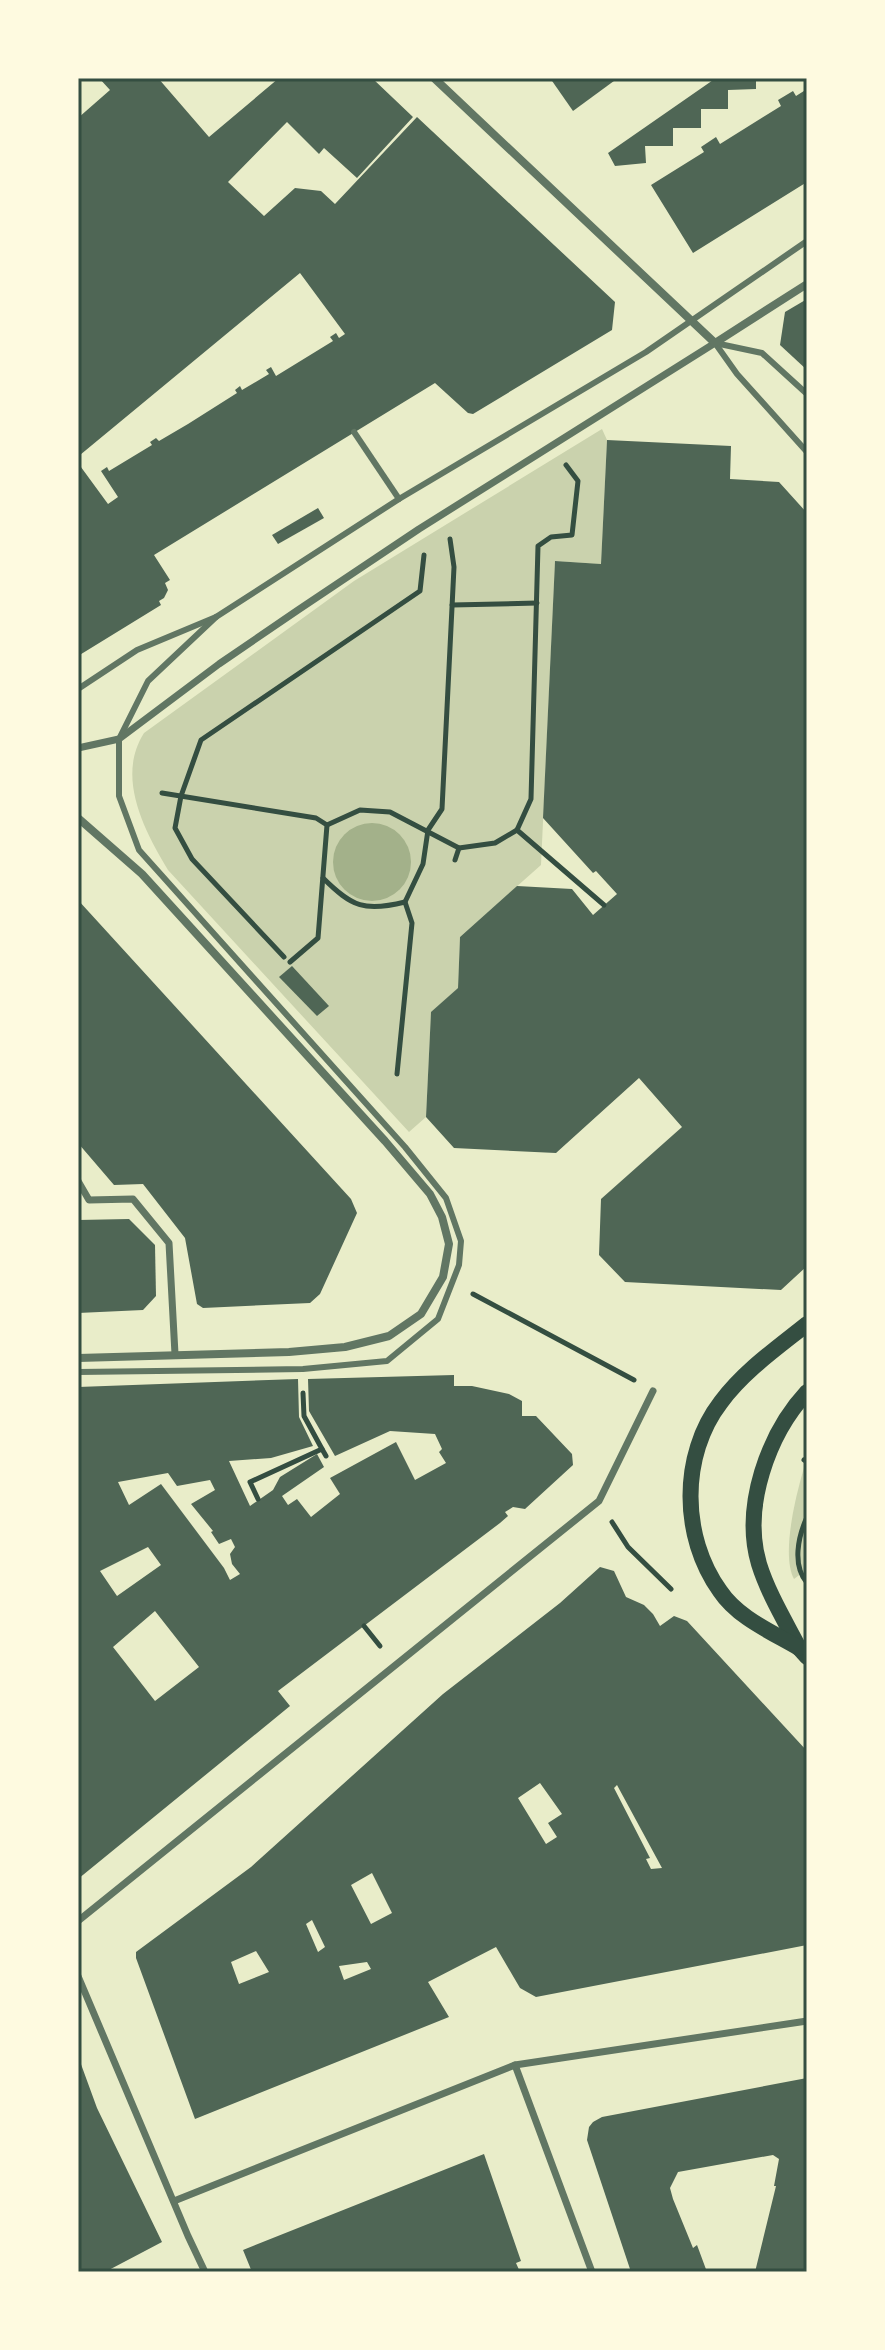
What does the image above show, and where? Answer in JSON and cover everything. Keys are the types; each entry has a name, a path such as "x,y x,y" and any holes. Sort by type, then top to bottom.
{"main road":[{"path":"803,1652 746,1617 720,1592 700,1555 691,1516 690,1485 695,1455 706,1425 720,1402 744,1376 807,1324"},
{"path":"803,1652 759,1564 754,1529 765,1465 785,1422 807,1392"}],"street":[{"path":"434,78 715,343"},
{"path":"78,748 119,739 219,664 383,553 807,284"},
{"path":"78,818 142,874 345,1096 430,1194 442,1217 449,1244 443,1277 421,1314 389,1336 345,1347 302,1351 78,1358"},
{"path":"78,1181 89,1200 133,1199 169,1243 175,1354"},
{"path":"78,1921 599,1501 653,1391"},
{"path":"78,1976 205,2272"},
{"path":"174,2201 515,2065 807,2021"},
{"path":"515,2065 592,2272"}],"lane":[{"path":"78,689 137,650 216,617 399,499 646,352 807,241"},
{"path":"715,343 762,353 807,394"},
{"path":"715,343 737,374 807,452"},
{"path":"354,432 399,499"},
{"path":"78,1372 303,1369 387,1361 438,1319 459,1265 461,1241 446,1198 405,1147 139,850 119,796 119,739 148,681 216,617"}],"path":[{"path":"327,825 360,810 390,812 459,848 495,843 517,830 531,799 538,546 551,537 572,535 578,481 563,461"},
{"path":"405,902 423,864 428,830 442,809 454,567 448,541 458,532"},
{"path":"284,957 192,859 175,828 181,796 201,740 420,591 426,542"},
{"path":"452,605 537,603"},
{"path":"162,793 316,818 327,825"},
{"path":"290,962 318,938 327,825"},
{"path":"517,830 604,905"},
{"path":"455,860 459,848"},
{"path":"322,877 344,899 367,908 405,902"},
{"path":"397,1074 416,922 405,902"},
{"path":"454,1283 653,1391"},
{"path":"303,1369 304,1416 326,1456"},
{"path":"258,1499 250,1482 322,1449"},
{"path":"599,1501 628,1547 671,1589"},
{"path":"806,1579 800,1569 798,1548 807,1517"}],"shaded area":[{"path":"602,429 607,440 601,564 555,561 541,865 460,937 458,988 431,1013 426,1117 409,1132 168,870 150,838 136,803 133,767 136,750 144,733 354,581"},
{"path":"372,823 387,826 400,834 408,847 411,862 408,877 400,890 387,898 372,901 357,898 344,890 336,877 333,862 336,847 344,834 357,826"},
{"path":"807,1458 807,1569 794,1579 790,1567 790,1537 795,1502"}],"building":[{"path":"99,78 158,78 209,137 279,78 372,78 413,117 357,178 324,148 319,154 287,122 228,182 264,216 295,188 321,191 335,204 417,117 615,302 612,330 473,414 435,383 154,555 170,580 165,583 168,590 159,601 161,605 78,656 78,463 108,504 118,497 101,471 107,467 109,471 152,445 150,442 156,438 159,441 188,424 237,393 235,390 240,386 242,390 269,374 266,370 271,367 276,376 333,341 330,337 336,333 339,338 345,334 300,273 80,455 78,118 110,90"},
{"path":"550,78 618,78 573,111"},
{"path":"716,78 756,78 756,89 728,90 728,109 701,109 701,128 673,128 673,146 645,146 646,163 615,166 608,153"},
{"path":"807,89 807,182 693,253 651,185 704,152 701,147 716,137 720,144 781,106 778,100 793,91 796,96"},
{"path":"807,299 807,370 780,345 785,312"},
{"path":"607,440 731,446 730,479 779,482 807,513 807,1266 781,1290 625,1282 599,1255 601,1199 682,1127 639,1078 556,1153 454,1148 426,1117 431,1012 458,988 460,937 517,886 572,889 593,915 617,894 596,871 593,873 543,818 555,561 601,564"},
{"path":"318,508 324,518 278,544 272,535"},
{"path":"78,900 351,1199 357,1213 320,1294 310,1303 203,1308 197,1304 185,1238 143,1184 114,1185 78,1143"},
{"path":"292,966 329,1006 317,1016 279,977"},
{"path":"129,1219 155,1245 156,1296 143,1310 78,1313 78,1220"},
{"path":"454,1375 454,1386 472,1386 509,1394 522,1401 522,1416 536,1416 572,1454 573,1465 525,1509 513,1507 505,1512 508,1516 500,1523 278,1691 290,1706 78,1879 78,1387 298,1379 299,1417 313,1446 271,1458 229,1461 250,1506 273,1490 280,1477 317,1454 324,1467 282,1496 288,1505 297,1499 311,1517 340,1494 330,1478 396,1442 415,1480 446,1463 439,1452 442,1449 435,1434 390,1431 335,1456 309,1411 308,1379","holes":["168,1473 177,1486 210,1480 215,1490 191,1504 213,1531 219,1544 231,1539 235,1547 230,1554 232,1564 240,1574 230,1580 161,1484 129,1505 118,1482","148,1547 161,1565 117,1596 100,1571","155,1611 199,1667 155,1701 113,1647"]},
{"path":"600,1567 614,1571 626,1597 644,1605 660,1626 674,1616 687,1621 807,1751 807,1945 536,1997 520,1988 496,1947 428,1982 449,2017 195,2119 136,1952 251,1867 443,1694 560,1603","holes":["540,1783 562,1814 548,1823 557,1837 546,1844 518,1798","617,1785 662,1868 651,1869 646,1859 650,1858 614,1788","372,1873 392,1913 371,1924 351,1885","312,1920 325,1947 318,1952 306,1924","256,1951 269,1972 239,1984 231,1962","367,1962 371,1969 344,1980 339,1966"]},
{"path":"78,2056 97,2108 162,2242 105,2272 78,2272"},
{"path":"807,2078 807,2272 755,2272 776,2186 779,2159 773,2155 678,2172 670,2188 673,2199 693,2248 697,2245 707,2272 631,2272 587,2140 593,2122 602,2117"},
{"path":"484,2154 521,2261 516,2263 520,2272 252,2272 243,2250"}]}
